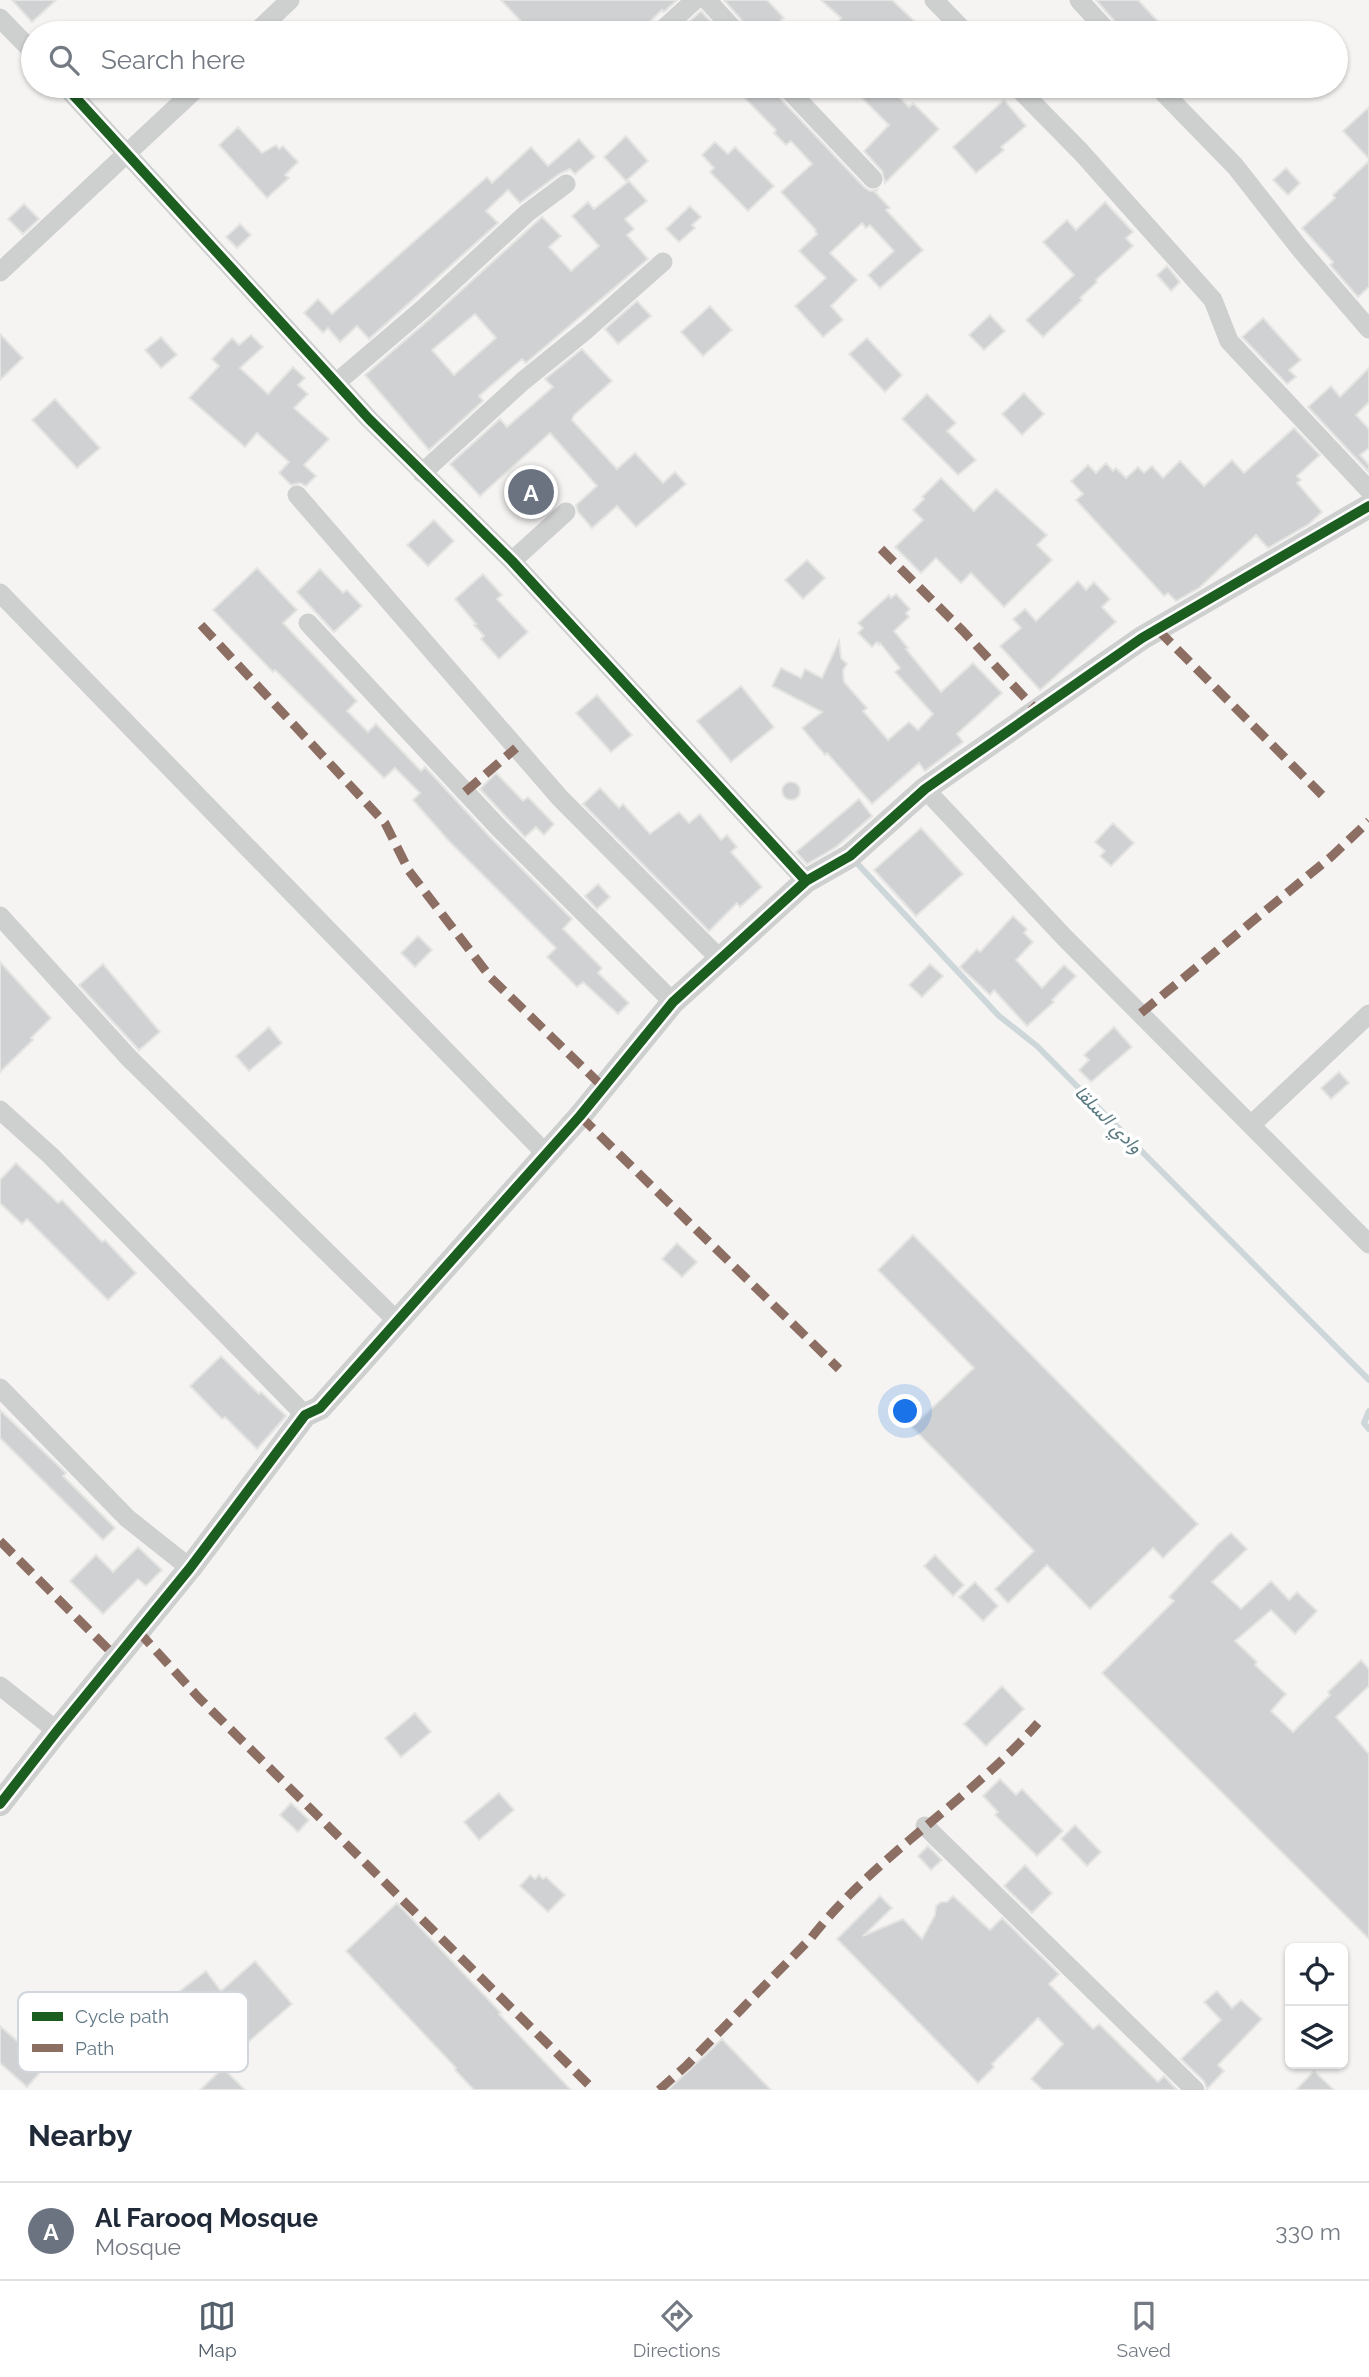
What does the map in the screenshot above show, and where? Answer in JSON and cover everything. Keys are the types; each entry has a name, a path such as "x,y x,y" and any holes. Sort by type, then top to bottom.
{"street":[{"path":"268,21 290,0"},
{"path":"672,21 695,0"},
{"path":"707,0 726,21"},
{"path":"933,0 954,21"},
{"path":"1079,0 1098,21"},
{"path":"0,18 21,40"},
{"path":"76,98 335,383 512,561 806,881"},
{"path":"0,272 186,98"},
{"path":"796,98 873,179"},
{"path":"1028,98 1081,152 1213,300 1229,341 1369,490"},
{"path":"1169,98 1236,166 1301,250 1369,329"},
{"path":"335,383 424,308 527,213 566,184"},
{"path":"422,472 523,381 663,262"},
{"path":"297,495 560,798 719,958"},
{"path":"0,1804 190,1568 305,1415 320,1408 580,1116 673,1002 719,958 806,881 850,856 925,789 1142,638 1369,506"},
{"path":"512,561 566,512"},
{"path":"0,593 545,1153"},
{"path":"308,623 499,828 673,1002"},
{"path":"925,789 1065,938 1369,1244"},
{"path":"0,916 129,1058 396,1320"},
{"path":"1251,1125 1369,1014"},
{"path":"0,1110 51,1156 305,1415"},
{"path":"0,1388 127,1518 190,1568"},
{"path":"0,1686 57,1731"},
{"path":"925,1826 1195,2090"}],"building":[{"path":"12,0 56,0 33,21"},
{"path":"501,0 677,0 651,21 521,21"},
{"path":"724,0 767,0 784,18 782,21 742,21"},
{"path":"821,0 892,0 914,21 839,21 841,18"},
{"path":"1096,0 1138,0 1158,21 1114,21"},
{"path":"701,11 710,21 690,21"},
{"path":"745,98 780,98 864,187 870,191 877,190 875,192 890,208 886,210 923,250 880,288 868,275 894,251 870,225 866,228 862,223 830,253 857,280 831,306 843,320 823,337 795,306 826,278 799,251 817,234 816,230 781,192 812,164 791,141 786,145 774,133 776,130"},
{"path":"862,98 900,98 909,107 913,103 939,129 885,183 882,171 864,151 889,125"},
{"path":"1004,100 1026,126 1001,147 1004,150 976,173 953,147"},
{"path":"1369,107 1369,159 1343,131"},
{"path":"238,127 262,153 276,145 279,149 283,146 298,162 285,175 289,178 267,198 219,145"},
{"path":"626,136 648,161 626,181 604,157"},
{"path":"579,139 595,157 575,174 570,169 559,174 520,203 508,190 486,211 498,223 369,339 357,326 340,342 328,328 323,333 304,313 318,299 332,314 487,177 492,183 531,147 548,166"},
{"path":"715,142 728,154 735,147 774,186 748,211 710,172 714,168 702,155"},
{"path":"1369,161 1369,287 1358,297 1330,265 1333,262 1302,228 1335,198 1333,195"},
{"path":"1286,168 1300,183 1288,195 1273,180"},
{"path":"629,181 647,201 625,219 634,229 627,235 648,259 526,363 522,359 479,396 483,401 429,450 365,375 542,217 561,236 549,247 571,271 599,246 572,216 588,202 594,209","holes":["475,314 496,338 454,375 432,350"]},
{"path":"1105,202 1133,232 1126,238 1133,246 1096,280 1080,298 1082,300 1043,337 1026,320 1074,275 1043,242 1067,220 1076,230"},
{"path":"24,204 39,219 23,234 8,219"},
{"path":"690,206 701,217 692,225 695,228 679,242 666,229"},
{"path":"240,224 251,235 237,248 226,237"},
{"path":"1167,266 1180,282 1171,291 1157,275"},
{"path":"637,301 651,316 618,344 605,329"},
{"path":"710,306 732,330 703,356 681,332"},
{"path":"990,315 1005,331 984,350 969,335"},
{"path":"1263,318 1301,360 1289,370 1296,377 1287,384 1242,337"},
{"path":"0,334 23,358 0,380"},
{"path":"251,335 263,347 240,368 268,394 293,367 305,378 298,385 308,394 294,408 329,439 304,465 316,476 306,486 300,483 291,485 279,473 289,462 257,433 245,447 189,398 219,366 212,359 232,338 239,345"},
{"path":"161,337 177,355 161,368 145,350"},
{"path":"867,338 902,375 885,392 849,354"},
{"path":"582,349 612,381 574,415 572,420 617,469 635,453 663,483 675,472 686,484 636,527 617,506 592,528 578,512 576,505 597,486 550,433 480,496 450,464 500,419 507,427 553,387 545,379"},
{"path":"1369,368 1369,402 1356,415 1369,429 1369,448 1360,455 1369,465 1369,472 1308,407 1331,386 1340,397"},
{"path":"1024,393 1044,414 1022,435 1002,414"},
{"path":"927,394 956,423 947,431 976,460 958,475 902,419"},
{"path":"55,399 100,448 77,468 32,420"},
{"path":"1294,428 1320,455 1297,476 1301,480 1297,483 1322,512 1309,524 1268,548 1256,535 1199,588 1176,601 1168,593 1164,596 1076,500 1083,494 1071,481 1088,465 1096,473 1106,463 1113,471 1116,468 1126,478 1138,467 1144,473 1152,466 1163,478 1180,461 1204,486 1232,460 1244,473"},
{"path":"941,478 974,511 996,489 1047,535 1037,545 1052,560 1004,607 971,573 961,583 936,558 921,573 895,547 923,520 913,510"},
{"path":"434,520 454,541 428,566 407,545"},
{"path":"807,560 825,578 803,599 785,580"},
{"path":"257,568 297,610 283,623 357,701 347,711 368,732 376,724 421,771 425,767 572,919 563,929 602,968 598,973 629,1003 618,1014 583,982 577,987 547,957 556,948 448,840 413,800 420,793 395,768 384,778 275,670 273,672 213,610"},
{"path":"320,569 343,593 347,590 362,606 334,632 297,592"},
{"path":"483,574 502,595 497,599 528,632 499,659 481,639 484,636 455,599"},
{"path":"1078,581 1086,590 1094,582 1110,599 1102,607 1116,622 1040,690 1000,646 1021,628 1013,619 1025,609 1036,621"},
{"path":"896,594 910,609 906,613 909,617 894,631 941,692 973,663 1002,693 957,734 963,742 925,771 919,763 872,804 802,728 822,712 772,686 781,668 801,678 805,669 822,678 839,641 841,658 847,664 843,670 844,682 867,708 863,711 888,740 909,722 918,730 933,714 895,672 900,668 880,643 879,645 877,642 872,647 858,633 863,628 858,623 889,595 891,598"},
{"path":"741,686 774,727 731,762 697,721"},
{"path":"597,695 632,735 611,752 576,713"},
{"path":"496,773 523,801 528,797 554,824 544,835 536,827 525,837 480,789"},
{"path":"791,782 797,785 800,791 797,797 791,800 785,797 782,791 785,785"},
{"path":"600,788 619,808 623,804 650,834 679,812 689,823 700,814 721,840 727,835 737,847 731,852 762,887 740,907 737,903 709,931 583,804"},
{"path":"859,799 872,816 836,847 807,864 796,852"},
{"path":"1113,823 1134,843 1111,866 1100,856 1105,851 1095,842"},
{"path":"921,828 963,874 916,916 874,870"},
{"path":"598,884 610,897 597,909 585,896"},
{"path":"1013,916 1027,929 1024,933 1033,942 1016,960 1042,988 1064,965 1076,976 1052,1000 1054,1002 1027,1026 994,990 990,995 960,967 977,949 980,952"},
{"path":"418,936 432,950 415,967 401,953"},
{"path":"0,962 51,1018 0,1072"},
{"path":"103,964 160,1032 139,1050 79,985"},
{"path":"930,964 943,976 922,997 909,985"},
{"path":"269,1027 282,1043 249,1071 236,1056"},
{"path":"1114,1027 1132,1047 1091,1082 1079,1070 1089,1060 1084,1055"},
{"path":"1339,1072 1349,1083 1331,1099 1321,1088"},
{"path":"16,1163 58,1203 62,1200 136,1273 108,1300 27,1219 22,1224 0,1203 0,1180"},
{"path":"913,1235 1198,1524 1163,1558 1153,1548 1090,1609 1047,1565 1008,1603 995,1589 1034,1551 912,1427 974,1368 878,1270"},
{"path":"677,1243 697,1262 682,1277 662,1259"},
{"path":"221,1356 259,1394 261,1392 286,1416 257,1449 225,1417 222,1419 190,1386"},
{"path":"0,1410 66,1473 63,1476 115,1528 103,1540 0,1438"},
{"path":"1231,1533 1247,1549 1212,1582 1241,1609 1271,1581 1289,1600 1297,1592 1317,1611 1295,1634 1271,1610 1235,1641 1257,1662 1255,1665 1286,1694 1271,1711 1293,1732 1361,1660 1369,1669 1369,1686 1336,1717 1369,1754 1369,1939 1102,1673 1174,1601 1169,1597"},
{"path":"138,1547 162,1570 146,1586 138,1579 103,1614 70,1581 96,1555 113,1572"},
{"path":"935,1555 964,1585 953,1596 924,1566"},
{"path":"975,1582 998,1606 983,1621 959,1597"},
{"path":"1002,1686 1024,1709 986,1746 964,1724"},
{"path":"415,1713 431,1732 401,1757 385,1738"},
{"path":"1000,1779 1016,1795 1022,1789 1063,1831 1037,1856 995,1815 998,1812 983,1796"},
{"path":"499,1793 514,1810 479,1840 464,1822"},
{"path":"291,1803 309,1820 298,1832 280,1815"},
{"path":"1075,1825 1101,1852 1087,1866 1061,1839"},
{"path":"928,1846 942,1860 931,1870 918,1856"},
{"path":"1025,1865 1052,1893 1032,1913 1004,1886"},
{"path":"530,1875 535,1879 539,1875 543,1879 546,1877 565,1895 548,1912 520,1886"},
{"path":"880,1896 892,1908 863,1936 903,1919 922,1939 935,1915 936,1906 947,1902 953,1896 990,1930 1002,1918 1059,1974 1049,1984 1093,2029 1099,2024 1158,2082 1164,2076 1177,2090 1043,2090 1031,2079 1063,2044 1038,2018 992,2064 994,2067 978,2083 837,1939"},
{"path":"397,1903 571,2090 474,2090 455,2070 346,1951"},
{"path":"255,1961 292,2004 248,2042 248,1992 179,1992 206,1971 221,1991"},
{"path":"1217,1991 1232,2008 1241,2000 1262,2019 1218,2065 1224,2071 1207,2089 1204,2081 1181,2059 1221,2020 1204,2002"},
{"path":"0,2026 18,2042 18,2072 41,2072 27,2087 0,2063"},
{"path":"722,2039 771,2090 668,2090"},
{"path":"1314,2071 1334,2090 1296,2090"},
{"path":"219,2072 227,2072 245,2090 200,2090"}],"waterway":[{"name":"وادي السلقا","path":"854,860 999,1016 1037,1046 1369,1380"},
{"name":"وادي السلقا","path":"1369,1411 1364,1423 1369,1429"}],"marked path":[{"path":"881,549 963,631 1038,712"},
{"path":"201,625 385,823 409,871 491,978 603,1087"},
{"path":"1158,630 1322,795"},
{"path":"465,792 516,748"},
{"path":"1141,1013 1332,856 1369,821"},
{"path":"580,1116 839,1369"},
{"path":"0,1541 116,1657"},
{"path":"138,1631 199,1698 594,2090"},
{"path":"659,2090 687,2065 811,1938 836,1908 982,1778 1038,1723"}],"cycle path":[{"path":"76,98 369,419 512,561 806,881"},
{"path":"0,1804 190,1568 305,1415 320,1408 580,1116 673,1002 806,881 850,856 925,789 1142,638 1369,506"}],"place":[{"name":"Al Farooq Mosque","path":"531,492"}]}
